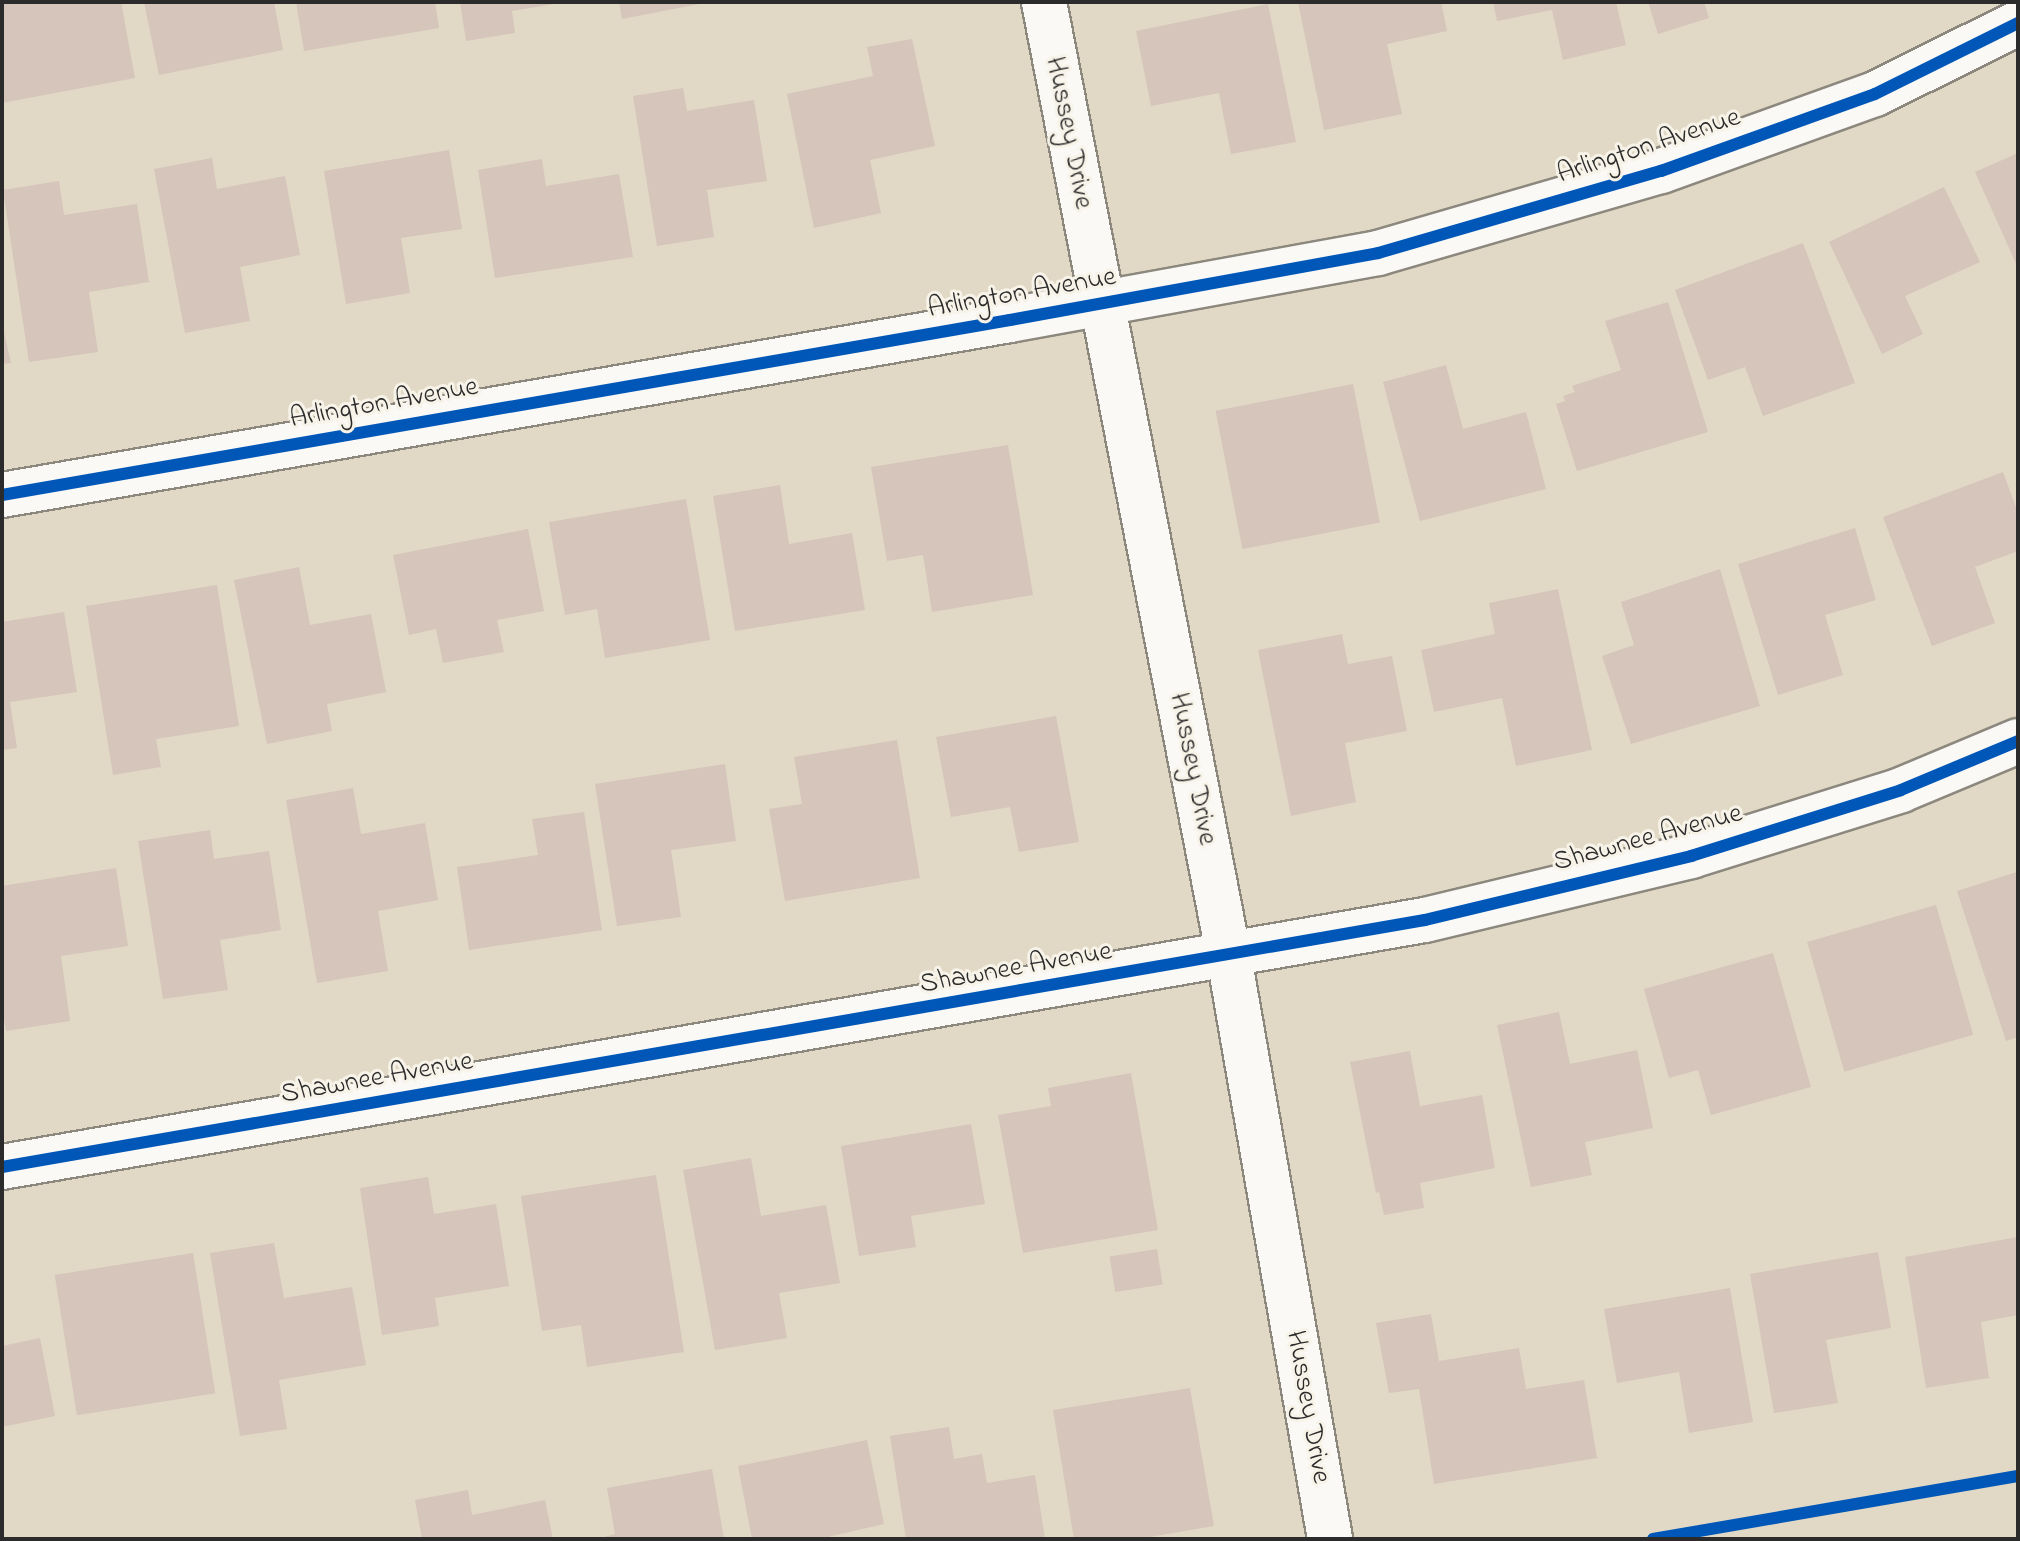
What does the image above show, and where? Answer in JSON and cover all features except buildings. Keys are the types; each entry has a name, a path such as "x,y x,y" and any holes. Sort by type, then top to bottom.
{"street":[{"name":"Hussey Drive","path":"1044,2 1229,957 1330,1539"},
{"name":"Arlington Avenue","path":"2,495 1378,253 1647,176 1875,94 2018,23"},
{"name":"Shawnee Avenue","path":"2,1167 1229,957 1425,920 1691,856 1901,790 2018,741"}],"cycle path":[{"path":"2,495 1378,253 1661,171 1875,94 2018,23"},
{"path":"2,1167 1425,920 1691,856 1901,790 2018,741"},
{"path":"1653,1539 2018,1476"}]}
